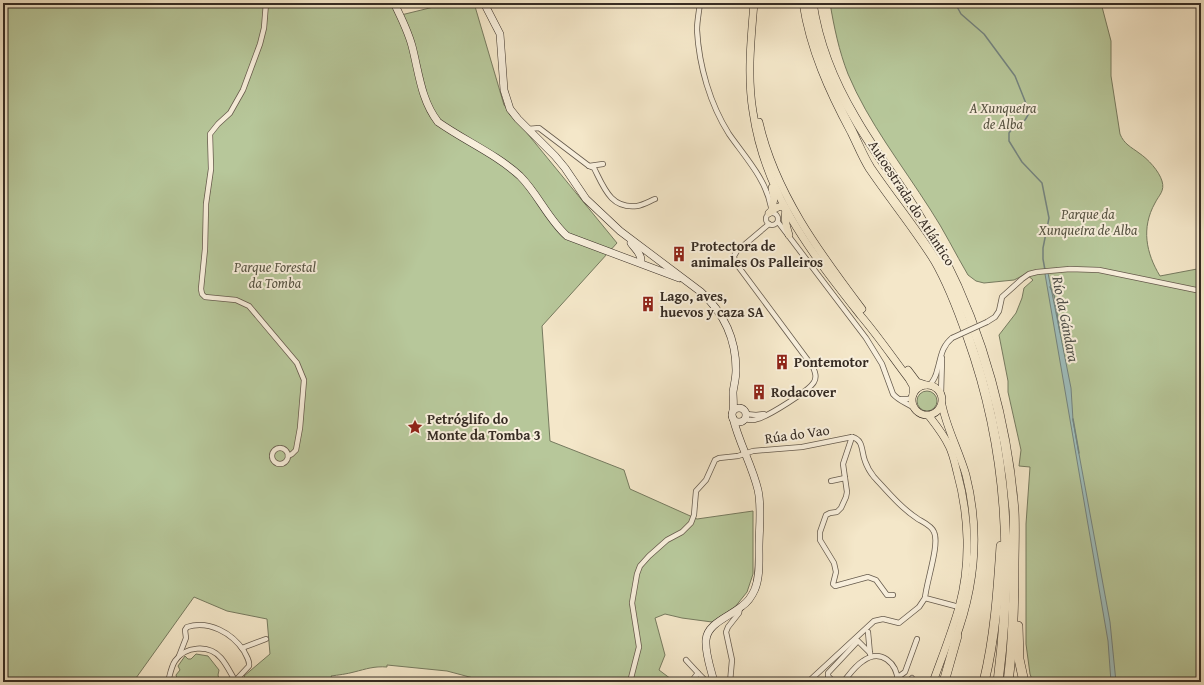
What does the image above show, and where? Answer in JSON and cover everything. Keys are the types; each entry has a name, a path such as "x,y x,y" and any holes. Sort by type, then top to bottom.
{"highway":[{"name":"Autoestrada do Atlántico","path":"804,3 816,54 836,102 869,166 916,231 936,262 964,325 986,393 996,437 1003,486 1006,560 1004,618 998,682"},
{"name":"Autoestrada do Atlántico","path":"812,3 825,54 842,96 866,136 918,213 943,257 977,336 988,370 1000,417 1009,465 1014,514 1014,600 1008,682"},
{"path":"984,682 991,655 999,589 1003,486"},
{"path":"1014,514 1018,531 1018,647 1024,682"},
{"path":"944,682 957,636"}],"main road":[{"path":"754,3 750,55 751,100 758,138 771,176 786,210 807,244 909,379 913,386 914,408 920,414 929,416 937,412 942,405"},
{"path":"758,3 754,51 755,98 761,128 776,175 785,195 805,228 856,302 917,382 935,387 942,394 942,405 947,425 958,450 966,475 975,535 972,578 957,636 940,682"},
{"path":"770,155 774,198 771,211"},
{"path":"771,211 782,206 790,214 806,239 825,262 867,320 882,335"},
{"path":"786,210 784,222 789,235"},
{"path":"913,396 918,388 928,385"},
{"path":"929,416 942,433 949,446 962,488 967,538 965,572 959,606 933,682"}],"street":[{"path":"266,3 264,28 260,44 243,90 230,113 210,134 211,169 206,204 205,249 201,288 202,294 205,297 236,300 249,306 297,363 304,380 296,450 288,456"},
{"path":"394,3 409,35 424,97 431,114 438,122 510,167 530,187 559,228 568,236 675,277 683,278"},
{"path":"484,3 500,34 504,90 510,109 558,160 586,200 620,231 712,301 726,323 732,337 736,359 733,395 736,409 732,416 752,420 768,414 809,388 814,381 816,374 813,367 735,262 734,256 737,251 768,224"},
{"path":"700,3 697,30 704,75 715,108 729,133 760,178 768,196 771,211 766,219 768,224"},
{"path":"528,129 539,128 589,166 594,168 608,196 616,202 624,205 638,206 655,199"},
{"path":"589,166 603,164"},
{"path":"760,178 771,176"},
{"path":"771,211 777,214 779,218 778,222 866,338 882,364 894,396 914,408"},
{"path":"768,224 773,226 778,222"},
{"path":"620,231 638,251 641,257 640,260"},
{"path":"633,261 656,259"},
{"path":"649,267 655,263 656,259"},
{"path":"928,385 937,371 943,348 946,343 952,338 995,317 999,311 1002,297 1029,274 1070,269 1099,270 1201,291"},
{"path":"942,394 941,376 943,348"},
{"path":"894,396 903,399 908,399 913,396"},
{"path":"714,682 707,647 707,635 710,629 750,599 755,589 759,567 759,496 736,431 744,409 736,409"},
{"path":"808,682 874,621 883,619 899,623 919,607 925,598 927,582 934,556 936,537 934,531 910,514 870,473 864,460 860,441 852,436 843,464 847,492 846,497 841,508 837,512 826,515 820,532 820,540 834,564 836,572 832,584 838,586 868,577 876,580 887,595 893,595"},
{"name":"Rúa do Vao","path":"630,682 638,647 632,603 637,574 640,566 666,540 682,532 691,523 694,515 696,491 706,480 715,460 718,458 728,458 768,449 802,447 852,436"},
{"path":"830,481 845,478"},
{"path":"1201,596 1201,611"},
{"path":"925,598 959,606"},
{"path":"730,682 732,660 726,632 739,613 740,608"},
{"path":"168,682 186,638 185,630 187,627 194,625 217,628 230,635 242,648 249,660 249,666 235,682 221,658 207,649 188,651 179,656"},
{"path":"868,632 870,655"},
{"path":"242,648 266,639"},
{"path":"834,682 828,676 828,673 858,641 870,655 880,656 890,662 898,680 905,672 917,639"},
{"path":"843,682 860,663 870,655"},
{"path":"686,660 706,682"},
{"path":"691,682 698,672"}],"green space":[{"name":"Parque Forestal da Tomba","path":"3,3 390,3 397,16 450,3 474,3 504,105 617,243 542,326 550,441 624,470 630,489 697,519 753,511 753,574 747,592 735,607 712,622 665,614 655,618 665,655 659,670 675,682 480,682 477,679 447,671 387,665 387,667 374,667 331,676 334,682 249,682 244,676 270,654 267,619 227,611 194,597 136,678 135,682 3,682"},
{"name":"A Xunqueira de Alba","path":"830,3 1101,3 1111,41 1111,76 1120,134 1126,143 1153,166 1161,177 1163,184 1163,188 1151,212 1148,222 1147,240 1151,258 1160,276 1197,269 1201,273 1201,682 1033,682 1030,674 1026,644 1026,524 1030,467 1019,466 1021,450 1008,392 1008,381 999,335 1016,313 1024,288 1033,280 1026,274 1014,280 984,283 976,281 968,275 945,233 875,126 856,92 842,57"},
{"path":"927,391 934,394 937,401 934,408 927,411 920,408 917,401 920,394"},
{"path":"196,654 208,656 219,670 219,679 217,682 178,682 176,675 180,670 178,666 185,656 188,659 191,659"}],"water":[{"path":"1048,273 1071,388 1073,420 1110,622 1116,682 1111,682 1108,641 1045,274"}],"waterway":[{"name":"Río da Gándara","path":"955,3 961,14 984,34 1015,76 1027,106 1028,115 1025,120 1012,129 1009,133 1009,141 1022,162 1042,183 1049,218 1043,248 1045,270"},
{"name":"Río da Gándara","path":"1050,287 1054,295 1060,332"},
{"name":"Río da Gándara","path":"1073,419 1079,453"}],"place":[{"name":"Protectora de animales Os Palleiros","path":"679,254"},
{"name":"Lago, aves, huevos y caza SA","path":"648,304"},
{"name":"Pontemotor","path":"782,362"},
{"name":"Rodacover","path":"759,392"},
{"name":"Petróglifo do Monte da Tomba 3","path":"415,427"}],"park label":[{"name":"Parque da Xunqueira de Alba","path":"1088,222"}]}
